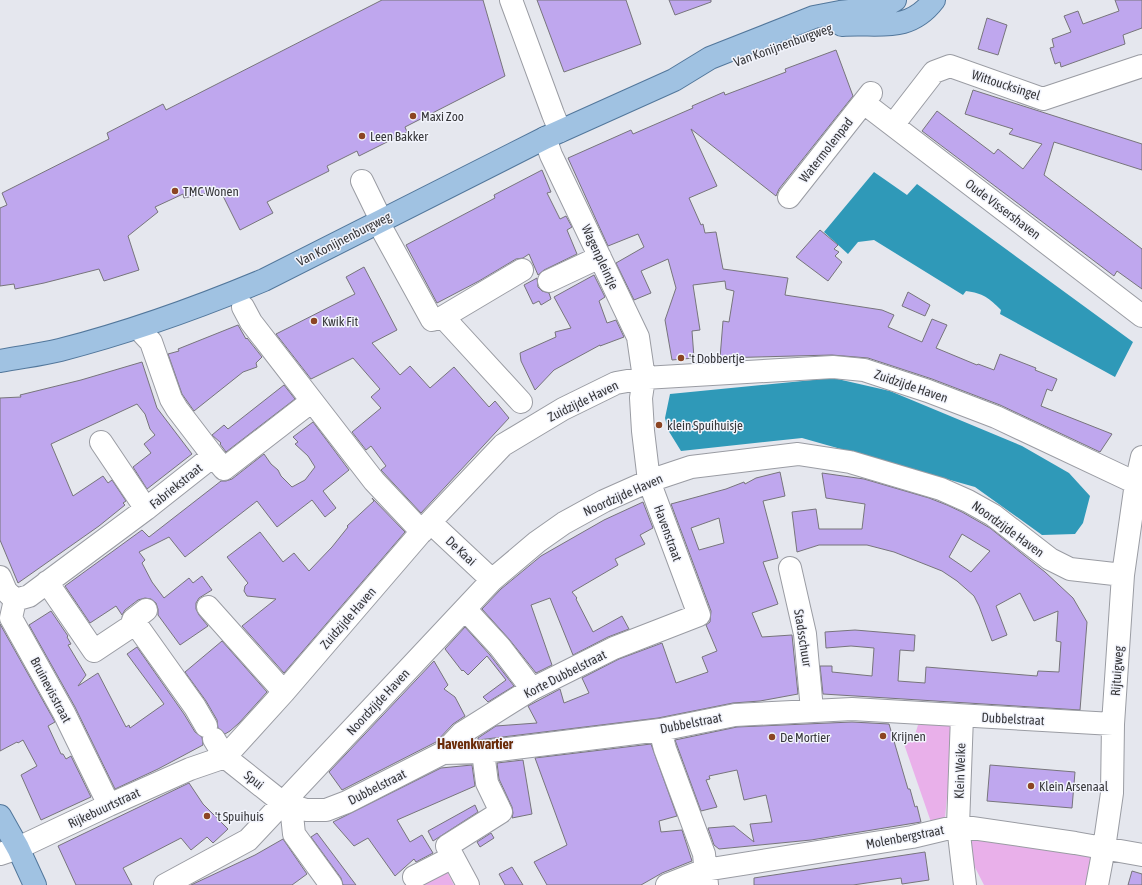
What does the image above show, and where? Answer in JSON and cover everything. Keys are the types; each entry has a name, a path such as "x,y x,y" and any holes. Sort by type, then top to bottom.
{"main road":[{"name":"Van Konijnenburgweg","path":"0,361 58,350 138,328 216,300 264,280 553,134 674,80 710,58 805,20 824,14 876,8 887,5 895,0"},
{"name":"Van Konijnenburgweg","path":"674,80 714,70 827,28 851,24 885,25 902,23 916,17 934,0"},
{"path":"0,816 9,851 35,885"}],"street":[{"name":"Wagenpleintje","path":"511,0 553,114 551,155 638,337 644,378"},
{"name":"Wittoucksingel","path":"893,125 934,72 950,66 1043,100 1142,66"},
{"name":"Oude Vissershaven","path":"867,98 893,125 1142,316"},
{"name":"Watermolenpad","path":"789,197 867,98"},
{"path":"362,181 380,221 432,320 443,316 522,270"},
{"path":"549,281 600,257"},
{"name":"De Kaai","path":"243,307 251,322 374,481 426,527 492,580"},
{"path":"443,316 521,402"},
{"name":"Fabriekstraat","path":"15,600 29,596 146,509 213,456 177,410 171,399 151,342 138,328"},
{"name":"Zuidzijde Haven","path":"190,769 215,741 284,692 426,527 503,445 564,409 616,383 644,378 833,367 864,370 928,391 996,417 1136,483"},
{"name":"Havenstraat","path":"644,378 636,432 649,481 699,615"},
{"path":"213,456 224,469 312,401"},
{"path":"101,442 146,509"},
{"name":"Noordzijde Haven","path":"165,885 248,840 492,580 537,542 564,523 604,501 649,481 691,467 798,454 850,462 941,489 968,501 993,515 1050,559 1070,569 1123,575"},
{"name":"Rijtuigweg","path":"1097,885 1112,793 1114,724 1123,575 1136,483 1142,457"},
{"name":"Stadsschuur","path":"790,568 805,634 812,710"},
{"path":"0,577 6,591 15,600"},
{"path":"47,582 94,651 127,629"},
{"name":"Bruinevisstraat","path":"15,600 11,618 64,713 109,805"},
{"path":"208,607 284,692"},
{"path":"465,609 500,647 532,689"},
{"path":"146,610 133,620 194,707 215,741"},
{"name":"Korte Dubbelstraat","path":"443,753 462,733 532,689 614,648 699,615"},
{"name":"Dubbelstraat","path":"283,803 306,810 326,810 347,802 443,753 483,752 660,730 735,715 852,709 1114,724"},
{"name":"Klein Weike","path":"962,716 958,826 965,885"},
{"path":"660,730 665,750 704,854 706,877"},
{"name":"Spui","path":"215,741 283,803"},
{"path":"468,885 447,846 501,812 487,783 483,752"},
{"name":"Rijkebuurtstraat","path":"9,851 190,769"},
{"path":"283,803 292,815 294,834 331,885"},
{"name":"Molenbergstraat","path":"677,883 912,837 958,826 1142,855"},
{"path":"414,877 453,857"}],"shaded area":[{"path":"954,724 945,818 931,822 904,744 915,735 918,725"},
{"path":"965,834 1074,851 1091,857 1087,885 984,885 964,846"},
{"path":"445,868 454,885 419,885"}],"water":[{"path":"874,172 907,195 917,184 1133,342 1115,377 1000,314 1001,310 985,297 977,293 966,291 963,295 874,240 858,242 848,254 824,232"},
{"path":"833,378 890,391 1022,446 1069,473 1090,496 1083,523 1075,534 1042,535 975,487 802,438 681,451 668,430 665,418 670,394"}],"building":[{"path":"382,0 483,0 505,76 405,127 407,132 359,156 357,151 327,166 329,171 267,202 273,213 240,230 220,190 184,198 183,194 155,207 158,212 128,236 139,270 104,281 99,269 15,289 14,284 0,286 0,208 7,205 2,193 109,139 107,133 163,104 166,110"},
{"path":"537,0 626,0 641,44 564,72"},
{"path":"669,0 711,0 711,2 675,15"},
{"path":"1115,0 1142,0 1142,28 1123,35 1125,44 1061,67 1060,62 1055,64 1050,48 1054,47 1052,39 1071,32 1064,16 1078,11 1083,24 1119,11"},
{"path":"987,18 1007,25 998,55 978,49"},
{"path":"836,50 853,96 779,189 776,196 691,129 717,186 689,198 701,225 703,224 705,233 716,232 723,269 788,278 785,295 882,310 894,315 888,327 922,342 932,319 947,325 936,348 977,365 978,364 994,370 1000,354 1036,368 1035,370 1057,379 1052,391 1047,389 1041,406 1112,434 1100,452 1000,405 932,379 868,358 832,355 720,358 723,321 729,322 734,291 726,289 725,281 693,285 700,330 692,331 694,358 672,360 665,320 676,288 668,259 641,271 651,293 634,300 616,263 644,247 638,234 608,246 568,158 631,130 633,134 693,108 692,106 724,92 725,95 786,72 785,69"},
{"path":"973,90 1142,144 1142,170 1054,142 1044,175 1142,249 1142,289 1117,271 1114,276 922,131 937,111 994,154 998,149 1023,169 1042,144 1009,134 1013,129 965,114"},
{"path":"542,170 551,192 547,193 560,219 566,216 572,227 567,230 577,254 544,270 538,275 529,254 523,258 516,259 479,281 437,303 406,245 495,198 494,195"},
{"path":"820,230 838,245 834,249 839,252 835,256 842,262 828,281 796,257"},
{"path":"364,267 397,330 372,343 400,375 410,366 430,388 454,367 489,407 495,401 509,418 421,513 381,470 386,466 371,446 366,450 352,432 381,408 371,397 380,389 353,358 311,379 276,334 355,294 346,277"},
{"path":"594,275 605,297 599,301 607,323 616,320 624,337 600,345 554,370 535,390 521,361 520,353 556,337 555,332 571,328 554,297"},
{"path":"537,278 538,287 542,291 549,293 551,299 541,305 539,301 533,304 524,285"},
{"path":"908,292 930,305 925,316 902,306"},
{"path":"238,325 246,339 247,338 262,357 256,363 257,367 243,372 194,411 182,394 168,354 179,351 178,349"},
{"path":"142,362 157,408 192,454 147,489 133,467 151,453 144,444 155,435 150,429 145,414 137,404 51,444 73,496 103,476 108,483 112,480 126,501 123,503 125,505 99,526 18,583 0,540 0,398 21,397 20,395 81,380"},
{"path":"284,385 295,399 226,452 220,444 221,443 212,435 224,425 228,429"},
{"path":"313,422 349,470 323,491 336,508 325,517 312,500 277,527 257,501 185,557 169,537 139,552 145,560 142,563 152,582 164,598 189,578 193,583 202,576 212,590 199,598 196,603 196,609 208,626 180,645 158,615 156,603 151,599 145,598 138,600 125,610 122,615 116,606 90,623 65,586 142,530 149,537 221,481 232,479 264,454 271,464 278,470 281,476 292,487 305,480 315,467 308,456 295,444 298,442 293,437"},
{"path":"780,472 785,496 763,501 778,558 763,562 778,604 752,613 762,637 792,635 798,694 760,701 733,703 658,718 478,740 478,738 496,726 537,723 528,706 560,689 564,703 589,693 582,678 619,659 662,643 676,683 708,672 702,657 717,651 706,625 710,622 711,611 671,504 726,489 744,482 745,484 756,478","holes":["719,518 724,543 699,550 691,528"]},
{"path":"822,473 864,479 929,498 962,512 990,528 1045,572 1073,598 1087,622 1080,710 823,694 820,666 832,666 832,672 872,676 874,648 851,646 826,648 825,632 855,630 915,635 914,651 900,650 898,681 925,683 926,667 1037,676 1038,671 1059,672 1061,642 1056,641 1058,611 1034,621 1020,593 996,606 1007,635 992,641 974,596 957,581 942,571 894,552 867,545 819,545 797,552 792,512 816,509 819,529 862,529 865,504 826,498","holes":["962,534 990,551 971,572 949,557"]},
{"path":"372,498 405,532 284,673 242,626 276,599 247,596 244,591 245,586 248,583 227,557 260,532 283,562 294,553 309,571 332,547 348,527 347,526 374,501"},
{"path":"643,502 653,528 640,535 645,544 615,559 618,565 572,592 577,598 576,599 593,632 622,616 629,629 608,637 573,655 550,598 531,605 552,665 536,673 509,639 482,609 501,589 541,556 604,520"},
{"path":"51,611 68,636 67,637 71,644 68,645 86,675 78,686 98,673 126,727 129,725 130,728 164,704 127,654 137,647 195,732 202,737 203,745 158,769 115,789 75,707 29,625"},
{"path":"0,624 55,722 48,726 61,754 63,754 66,759 71,756 91,797 41,820 21,775 37,766 23,740 0,751"},
{"path":"465,627 490,655 514,686 488,702 483,697 506,680 487,656 468,675 463,670 462,671 445,649"},
{"path":"222,641 267,692 239,723 225,734 218,728 217,720 206,701 185,672"},
{"path":"434,661 448,685 444,689 455,697 465,716 453,724 436,742 342,790 329,772"},
{"path":"852,722 889,724 908,789 910,789 915,807 917,806 921,822 811,840 719,849 714,845 708,828 734,826 754,842 750,824 772,822 766,795 744,800 737,770 709,776 710,779 706,780 717,807 701,811 675,740 737,727"},
{"path":"651,744 677,816 659,821 661,832 682,830 692,861 662,873 641,885 547,885 534,862 567,845 535,758"},
{"path":"523,760 532,814 512,818 512,807 499,779 497,763"},
{"path":"472,765 475,786 397,820 410,842 422,835 433,853 416,862 414,859 395,876 368,838 354,846 333,822 441,768"},
{"name":"Klein Arsenaal","path":"990,765 1075,772 1072,808 987,801"},
{"path":"189,783 203,804 228,829 213,843 207,837 191,850 181,838 123,868 132,885 76,885 58,846"},
{"path":"475,805 478,812 433,841 428,831"},
{"path":"317,833 356,885 343,885 341,878 311,837"},
{"path":"491,833 494,838 480,847 477,842"},
{"path":"283,839 307,874 292,885 191,885 255,855"},
{"path":"925,852 929,880 902,884 901,878 853,885 754,885 754,878"},
{"path":"512,867 523,885 505,885 499,874"},
{"path":"1132,871 1142,874 1142,885 1128,885"}],"place":[{"name":"Maxi Zoo","path":"413,116"},
{"name":"Leen Bakker","path":"362,136"},
{"name":"TMC Wonen","path":"175,191"},
{"name":"Kwik Fit","path":"314,321"},
{"name":"'t Dobbertje","path":"681,358"},
{"name":"klein Spuihuisje","path":"659,425"},
{"name":"Krijnen","path":"883,736"},
{"name":"De Mortier","path":"772,737"},
{"name":"Klein Arsenaal","path":"1031,786"},
{"name":"'t Spuihuis","path":"207,816"}],"district":[{"name":"Havenkwartier","path":"475,744"}]}
